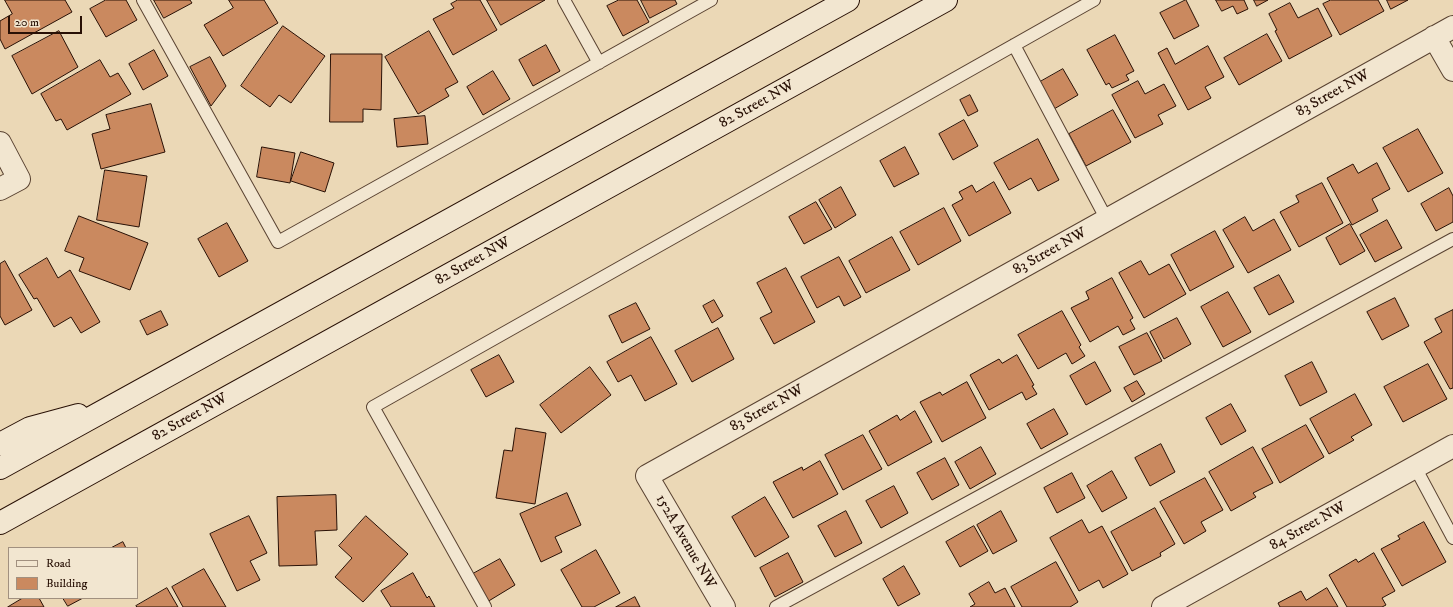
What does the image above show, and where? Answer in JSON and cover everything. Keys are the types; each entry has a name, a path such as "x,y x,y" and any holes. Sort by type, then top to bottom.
{"main road":[{"path":"0,468 848,0"},
{"name":"82 Street NW","path":"0,523 946,0"},
{"name":"83 Street NW","path":"647,476 1453,27"},
{"path":"1434,37 1453,70"},
{"path":"0,143 9,184"},
{"path":"0,444 30,428 112,406"},
{"name":"84 Street NW","path":"1163,607 1453,446"},
{"name":"152A Avenue NW","path":"647,476 724,607"}],"lane":[{"path":"143,0 278,242 712,0"},
{"path":"564,0 599,63"},
{"path":"485,607 373,407 1094,0"},
{"path":"1014,45 1107,220"},
{"path":"776,607 1453,239"},
{"path":"1415,467 1453,538"}],"building":[{"path":"5,0 65,0 72,12 5,49 0,39 0,21 12,14"},
{"path":"106,0 126,0 137,20 106,37 90,9"},
{"path":"154,0 190,0 192,3 164,18"},
{"path":"229,0 264,0 278,23 223,56 204,25 233,8"},
{"path":"458,0 480,0 497,30 453,55 433,19 454,8 451,4"},
{"path":"487,0 545,0 501,25"},
{"path":"619,0 637,0 649,22 623,36 607,6"},
{"path":"641,0 675,0 677,4 650,18"},
{"path":"1186,0 1199,26 1174,39 1160,13"},
{"path":"1216,0 1244,0 1248,9 1237,14 1233,6 1222,11"},
{"path":"1254,0 1268,0 1257,6"},
{"path":"1331,0 1378,0 1384,11 1340,35 1323,4"},
{"path":"1387,0 1408,0 1391,9"},
{"path":"1290,3 1298,18 1318,8 1332,36 1289,59 1275,31 1277,30 1269,14"},
{"path":"283,26 325,56 291,103 279,95 270,107 241,86"},
{"path":"59,31 78,67 32,94 12,56"},
{"path":"429,31 458,82 445,89 449,96 418,114 385,57"},
{"path":"1267,34 1282,61 1239,85 1224,58"},
{"path":"1115,35 1134,71 1126,75 1129,80 1112,88 1109,83 1106,85 1087,50"},
{"path":"546,45 560,71 533,86 519,60"},
{"path":"1208,46 1224,77 1205,87 1211,98 1188,110 1158,53 1167,48 1175,64"},
{"path":"154,50 168,76 143,90 129,64"},
{"path":"331,54 382,54 381,110 363,109 363,122 330,122"},
{"path":"210,57 226,86 211,106 190,67"},
{"path":"100,60 110,77 118,73 131,94 67,130 61,119 56,121 41,94"},
{"path":"1063,69 1078,95 1054,109 1040,82"},
{"path":"493,71 510,99 483,115 467,87"},
{"path":"1138,81 1145,94 1164,84 1176,106 1158,115 1163,124 1135,138 1112,95"},
{"path":"970,95 978,111 968,116 960,100"},
{"path":"151,104 165,152 101,169 92,134 110,129 106,115"},
{"path":"1113,110 1131,142 1086,166 1069,134"},
{"path":"425,116 428,144 397,147 394,119"},
{"path":"964,120 978,146 953,160 939,134"},
{"path":"1418,129 1443,173 1408,192 1383,148"},
{"path":"1038,139 1059,180 1038,191 1031,178 1009,190 994,163"},
{"path":"262,147 295,153 290,183 257,177"},
{"path":"905,147 919,174 894,187 880,161"},
{"path":"301,152 334,163 325,192 291,181"},
{"path":"1377,163 1390,189 1372,199 1378,211 1352,225 1327,178 1353,164 1358,173"},
{"path":"105,170 147,176 139,227 97,220"},
{"path":"994,182 1011,213 969,236 952,205 963,199 959,192 972,185 976,192"},
{"path":"1322,183 1343,223 1299,247 1280,212 1299,202 1296,196"},
{"path":"841,187 856,215 835,228 819,200"},
{"path":"1449,188 1453,196 1453,222 1436,231 1421,204"},
{"path":"816,202 832,229 804,244 789,217"},
{"path":"944,208 961,241 918,265 900,232"},
{"path":"79,216 148,243 130,290 79,271 84,258 65,251"},
{"path":"1245,217 1253,231 1274,219 1291,250 1248,273 1223,230"},
{"path":"1387,220 1402,248 1375,262 1360,235"},
{"path":"227,223 248,261 219,277 198,239"},
{"path":"1350,224 1365,251 1340,265 1326,238"},
{"path":"1215,231 1234,267 1190,291 1171,255"},
{"path":"892,237 910,270 866,293 849,261"},
{"path":"839,257 861,297 844,306 839,296 817,308 801,277"},
{"path":"47,258 58,278 70,270 100,322 81,333 71,317 54,327 37,298 34,299 19,275"},
{"path":"5,261 32,310 5,325 0,316 0,264"},
{"path":"1141,261 1149,275 1169,264 1186,294 1144,318 1119,273"},
{"path":"786,268 815,322 774,344 760,318 772,312 757,283"},
{"path":"1279,275 1294,302 1269,315 1254,288"},
{"path":"1112,278 1133,318 1130,320 1135,329 1123,335 1118,326 1090,342 1071,308 1089,299 1086,292"},
{"path":"1228,292 1251,332 1223,347 1201,307"},
{"path":"1395,298 1409,326 1382,340 1367,312"},
{"path":"714,300 723,316 712,323 703,306"},
{"path":"636,303 650,329 622,343 609,316"},
{"path":"1453,310 1453,388 1450,389 1424,342 1442,332 1435,319"},
{"path":"161,311 168,325 147,335 140,321"},
{"path":"1062,311 1081,345 1079,347 1085,356 1072,364 1066,353 1038,369 1018,335"},
{"path":"1177,318 1191,344 1164,359 1150,332"},
{"path":"718,328 734,359 692,382 675,351"},
{"path":"1147,333 1162,361 1134,375 1119,347"},
{"path":"651,337 677,384 645,401 631,375 618,382 607,362"},
{"path":"499,355 514,382 486,397 471,370"},
{"path":"1017,355 1034,385 1032,386 1037,394 1026,400 1022,392 989,410 970,375 999,359 1002,363"},
{"path":"1095,362 1111,391 1086,405 1070,376"},
{"path":"1312,362 1327,392 1300,406 1285,376"},
{"path":"1428,364 1447,399 1403,422 1384,387"},
{"path":"590,367 611,395 561,433 540,405"},
{"path":"1137,381 1145,394 1132,402 1124,388"},
{"path":"967,382 986,418 942,442 920,402 940,392 942,395"},
{"path":"1355,394 1372,425 1351,437 1354,440 1329,454 1310,419"},
{"path":"1231,404 1246,431 1221,445 1206,418"},
{"path":"1054,409 1068,434 1041,449 1027,424"},
{"path":"915,411 932,442 888,466 869,431 897,415 900,420"},
{"path":"1306,425 1324,457 1280,483 1262,449"},
{"path":"516,428 546,433 535,504 496,498 504,450 512,451"},
{"path":"863,435 882,469 843,490 825,455"},
{"path":"1161,444 1175,472 1150,486 1135,458"},
{"path":"981,447 996,474 970,489 955,462"},
{"path":"1253,447 1273,483 1253,493 1256,497 1231,511 1209,472"},
{"path":"945,458 959,485 932,500 917,473"},
{"path":"820,461 838,494 793,518 773,482 802,467 803,470"},
{"path":"1112,471 1127,498 1102,512 1087,486"},
{"path":"1072,473 1085,498 1057,513 1044,488"},
{"path":"1205,478 1223,510 1201,522 1206,531 1184,544 1160,502"},
{"path":"894,486 908,513 881,528 866,501"},
{"path":"567,493 581,525 555,537 562,552 541,562 520,514"},
{"path":"336,495 337,530 315,531 317,565 279,566 277,497"},
{"path":"765,497 789,537 755,557 732,517"},
{"path":"1155,508 1175,544 1160,553 1161,556 1132,571 1111,532"},
{"path":"846,511 862,543 835,557 818,526"},
{"path":"1001,511 1017,541 993,554 977,525"},
{"path":"249,516 267,553 250,561 260,580 237,591 210,534"},
{"path":"366,516 408,554 363,602 335,577 352,558 339,546"},
{"path":"1082,520 1089,533 1102,526 1128,574 1103,588 1099,580 1079,591 1050,538"},
{"path":"1424,522 1446,562 1402,586 1381,549 1400,539 1398,536"},
{"path":"974,526 988,551 960,567 946,542"},
{"path":"123,542 126,547 113,547"},
{"path":"596,550 620,593 594,607 582,607 561,570"},
{"path":"788,553 803,582 775,597 760,568"},
{"path":"1374,553 1395,591 1382,598 1386,605 1382,607 1347,607 1329,575 1356,559 1358,562"},
{"path":"500,559 515,585 487,602 471,575"},
{"path":"1056,562 1078,602 1070,607 1022,607 1011,587"},
{"path":"904,566 920,594 898,606 883,579"},
{"path":"204,569 226,607 183,607 172,587"},
{"path":"413,573 427,598 429,596 435,607 391,607 381,591"},
{"path":"989,582 995,593 1005,588 1015,607 970,607 975,604 969,594"},
{"path":"167,588 178,607 136,606"},
{"path":"1327,588 1338,607 1280,607 1278,603 1301,591 1306,600"},
{"path":"635,597 640,607 616,607"},
{"path":"21,599 40,599 44,607 8,607"},
{"path":"64,599 81,599 68,606"}]}
